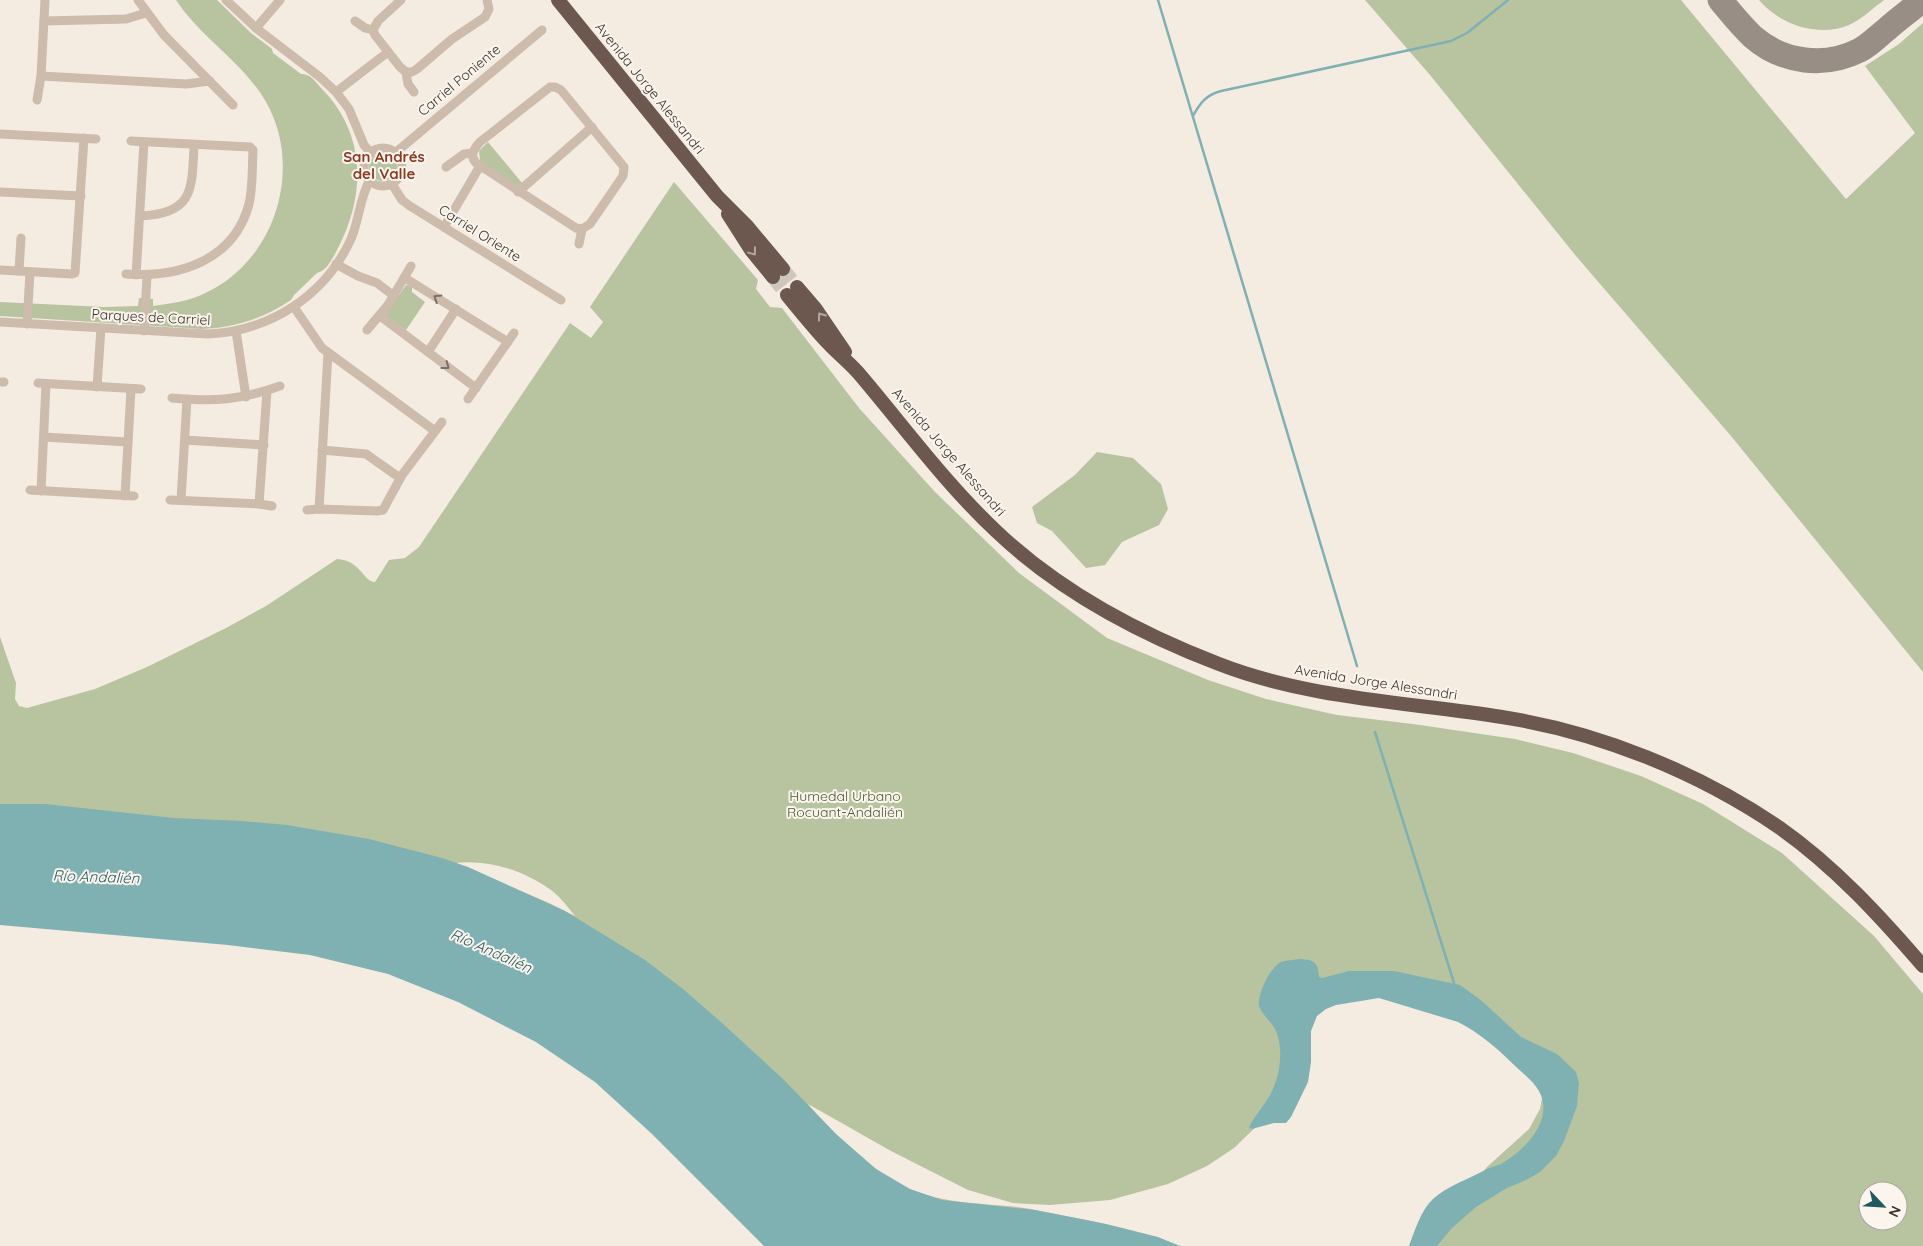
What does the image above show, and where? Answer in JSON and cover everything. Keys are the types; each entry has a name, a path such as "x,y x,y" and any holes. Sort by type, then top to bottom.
{"highway":[{"name":"Avenida Jorge Alessandri","path":"558,0 717,196 739,232 778,273"},
{"name":"Avenida Jorge Alessandri","path":"792,291 827,342 858,372 940,472 998,533 1050,575 1112,615 1198,656 1259,677 1348,697 1523,720 1597,740 1656,762 1714,790 1781,829 1822,862 1861,898 1923,966"}],"street":[{"path":"37,100 41,76 45,0"},
{"path":"138,0 146,13 173,45 233,105"},
{"path":"226,0 256,28 320,77 336,92 349,110 364,144 371,153"},
{"path":"256,28 280,0"},
{"path":"401,0 378,21 373,30 374,35 406,72 412,72 417,69 452,39 485,17 489,9 487,0"},
{"path":"44,21 126,19 146,13"},
{"path":"355,21 365,28 373,30"},
{"name":"Carriel Poniente","path":"395,153 542,30"},
{"path":"336,92 388,52"},
{"path":"406,72 408,84 414,92"},
{"path":"41,76 186,84 210,81"},
{"path":"553,86 561,90 592,127 623,165 624,172 590,224 582,229 576,228 480,166 473,159 472,153 480,142 553,86"},
{"path":"518,192 592,127"},
{"path":"0,134 96,139"},
{"path":"0,270 75,273 84,138"},
{"path":"131,141 252,148 252,185 245,214 229,239 207,259 178,271 147,276 131,274 140,216 144,142"},
{"path":"140,216 164,213 177,207 184,200 189,193 192,182 194,145"},
{"path":"381,149 389,149 395,153 400,160 402,169 399,178 392,184 380,186 370,180 364,168 366,160 371,153 381,149"},
{"path":"446,168 464,154 472,153"},
{"path":"444,227 480,166"},
{"name":"Parques de Carriel","path":"0,322 208,334 236,331 272,320 294,307 313,292 336,264 354,231 370,180"},
{"name":"Carriel Oriente","path":"392,184 405,202 560,300"},
{"path":"0,192 81,196"},
{"path":"579,244 582,229"},
{"path":"19,271 21,238"},
{"path":"336,264 358,276 377,283 394,296"},
{"path":"367,330 394,296 411,266"},
{"path":"27,324 30,272"},
{"path":"144,331 147,276"},
{"path":"405,278 508,342"},
{"path":"294,307 315,341 328,353 435,431"},
{"path":"428,352 456,309"},
{"path":"380,316 476,388"},
{"path":"96,387 101,328"},
{"path":"236,331 246,397"},
{"path":"468,398 514,333"},
{"path":"319,509 328,353"},
{"path":"30,490 41,491 130,496 128,442 136,389 42,384 44,437 41,491"},
{"path":"172,398 220,400 246,397 280,386"},
{"path":"259,504 268,391"},
{"path":"181,500 187,399"},
{"path":"307,510 380,511 385,507 400,478 442,422"},
{"path":"44,437 128,442"},
{"path":"185,440 264,445"},
{"path":"322,450 366,454 400,478"},
{"path":"170,500 272,506"}],"green space":[{"path":"176,0 217,0 251,33 272,49 273,53 301,74 313,78 336,107 347,125 354,145 357,165 357,186 354,207 347,228 334,255 327,266 317,273 291,300 260,317 226,327 202,329 0,316 0,302 104,307 138,306 139,298 153,299 153,306 193,298 215,288 237,272 255,253 268,230 278,205 282,179 282,153 277,127 266,102 257,88 234,62 197,26"},
{"path":"1365,0 1681,0 1846,199 1915,133 1865,66 1899,44 1923,23 1923,672 1731,436 1576,256 1430,75"},
{"path":"1759,0 1884,0 1853,23 1837,29 1825,30 1812,29 1788,22 1777,16"},
{"path":"488,142 522,183 520,186 517,186 480,161 479,151"},
{"path":"383,153 393,157 397,167 393,177 383,181 373,177 369,167 373,157"},
{"name":"Humedal Urbano Rocuant-Andalién","path":"674,182 758,280 756,289 770,307 782,308 859,408 935,492 1019,573 1107,638 1208,680 1266,699 1337,715 1515,739 1573,753 1641,776 1703,804 1782,853 1874,936 1923,994 1923,1246 1430,1246 1448,1214 1487,1167 1529,1129 1540,1109 1543,1093 1537,1075 1460,1010 1334,991 1286,1042 1279,1084 1265,1118 1234,1148 1207,1166 1168,1184 1110,1200 1050,1205 1013,1203 968,1190 891,1151 808,1104 842,1140 870,1164 898,1183 925,1195 964,1202 1023,1208 1095,1222 1138,1232 1180,1246 979,1233 761,1117 0,819 0,637 16,683 15,699 19,706 27,708 95,689 147,667 266,606 337,559 352,563 368,579 375,582 389,560 405,558 419,547 570,323 591,338 603,322 590,307","holes":["456,863 492,864 527,876 556,894 575,916"]},
{"path":"406,285 412,286 412,292 425,302 406,330 386,316 386,314"},
{"path":"1097,452 1133,458 1161,484 1168,509 1159,525 1122,542 1105,565 1086,568 1052,531 1037,523 1032,507 1075,475"}],"water":[{"name":"Río Andalién","path":"0,804 45,804 174,818 287,825 369,839 442,858 468,867 565,911 645,960 683,989 722,1023 784,1080 836,1134 876,1169 910,1189 942,1200 1035,1210 1106,1224 1158,1237 1180,1246 764,1246 652,1134 595,1082 536,1042 458,1002 388,974 310,955 228,945 0,925"},
{"path":"1301,959 1313,961 1317,965 1319,977 1322,978 1349,971 1394,971 1460,985 1482,1001 1521,1037 1557,1054 1576,1072 1579,1083 1577,1106 1564,1141 1556,1156 1540,1172 1507,1188 1476,1207 1452,1228 1437,1246 1409,1246 1422,1214 1433,1199 1452,1186 1501,1164 1527,1143 1535,1134 1540,1123 1543,1113 1543,1102 1539,1091 1530,1080 1494,1046 1473,1031 1458,1022 1379,998 1336,1005 1326,1009 1317,1016 1311,1031 1311,1062 1308,1082 1291,1117 1286,1123 1274,1123 1252,1129 1249,1127 1268,1099 1276,1080 1280,1063 1280,1046 1276,1031 1259,1006 1260,995 1265,982 1277,965 1283,961"}],"waterway":[{"path":"1158,0 1357,666"},
{"path":"1193,116 1204,100 1221,91 1451,41 1467,33 1508,0"},
{"path":"1375,732 1454,983"}],"taxiway":[{"path":"1720,0 1749,33 1765,46 1777,53 1791,57 1819,61 1847,56 1864,48 1922,0"}],"tunnel":[{"path":"783,269 797,287"},
{"path":"773,277 787,295"}],"district":[{"name":"San Andrés del Valle","path":"384,166"}]}
